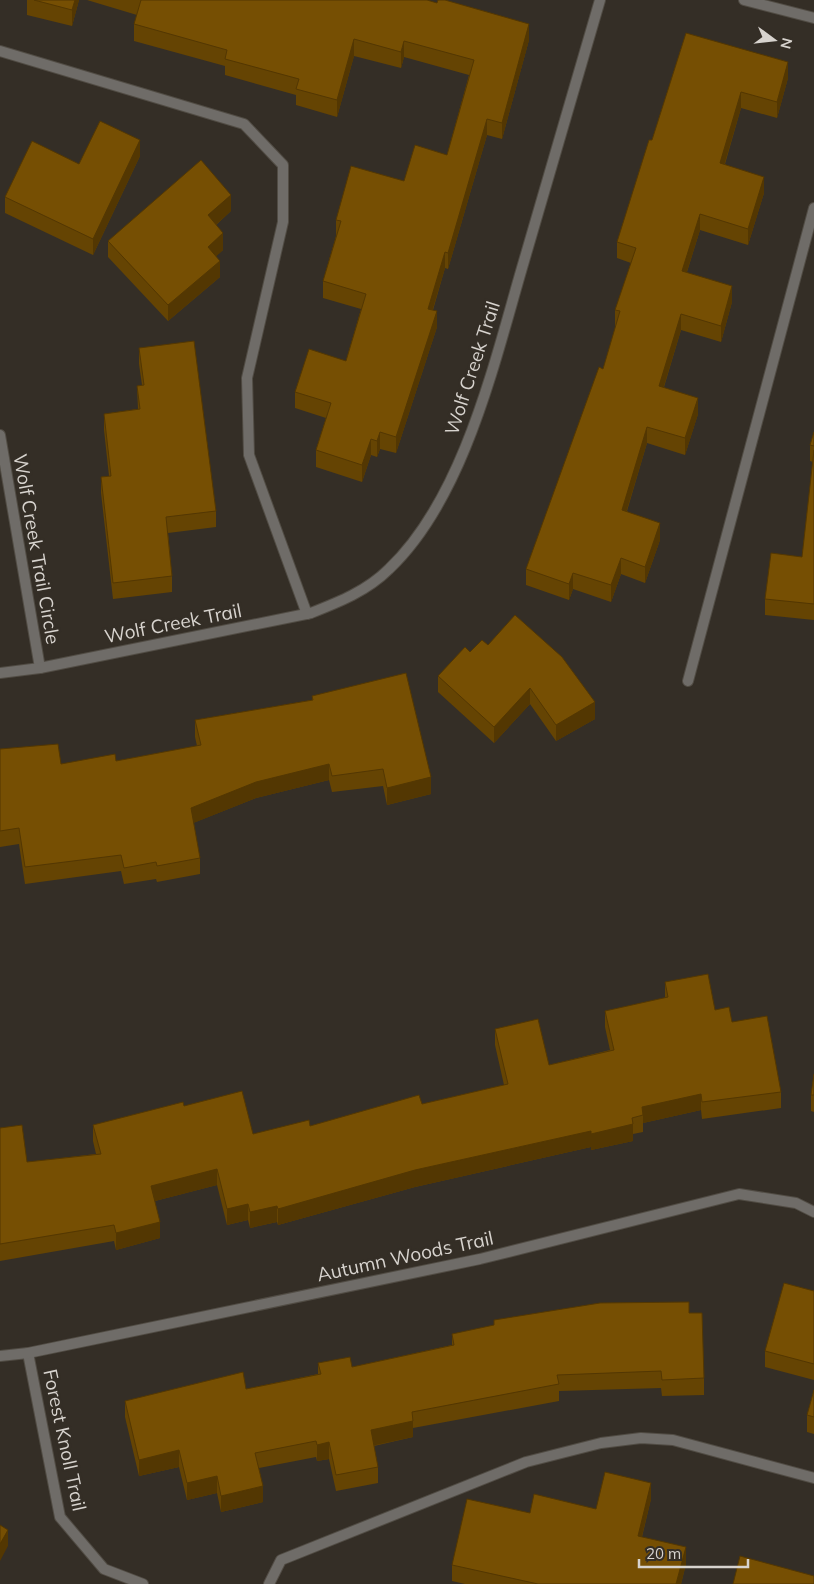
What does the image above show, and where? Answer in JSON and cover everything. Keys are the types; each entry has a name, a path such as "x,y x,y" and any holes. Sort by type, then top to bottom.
{"street":[{"name":"Wolf Creek Trail","path":"0,673 40,668 307,614 352,597 389,570 418,536 449,484 479,414 600,0"},
{"path":"744,0 814,18"},
{"path":"0,51 244,124 283,165 283,222 247,378 248,455 307,614"},
{"path":"688,681 814,208"},
{"name":"Wolf Creek Trail Circle","path":"0,435 40,668"},
{"name":"Autumn Woods Trail","path":"0,1356 28,1353 480,1259 739,1194 796,1203 814,1212"},
{"name":"Forest Knoll Trail","path":"28,1353 60,1517 104,1569 143,1584"},
{"path":"269,1584 281,1560 526,1462 600,1443 641,1438 673,1440 814,1478"}],"building":[{"path":"34,0 75,0 72,10"},
{"path":"141,0 427,0 437,3 438,0 445,0 529,24 502,123 487,119 448,253 445,252 428,309 437,311 396,437 380,432 377,441 371,439 362,465 316,450 331,403 295,392 309,349 346,361 366,294 323,281 341,221 336,220 351,166 404,181 415,145 447,155 474,60 404,41 401,52 354,39 337,100 296,89 299,79 225,59 227,50 134,24"},
{"path":"686,33 788,62 777,102 741,92 720,163 764,177 748,229 700,214 682,271 732,286 721,326 681,314 659,386 698,398 685,438 647,427 622,510 660,523 645,567 621,558 611,585 573,573 569,584 526,569 599,367 603,369 620,311 615,310 636,248 617,242 649,140 652,140"},
{"path":"100,121 140,140 93,239 5,197 32,141 79,164"},
{"path":"201,160 231,195 208,215 223,233 208,247 220,261 168,305 108,241"},
{"path":"194,341 216,511 166,517 172,576 113,583 101,477 111,476 104,414 140,409 137,386 144,385 139,348"},
{"path":"814,432 814,446 810,445"},
{"path":"814,450 814,604 765,599 771,553 802,557"},
{"path":"515,615 562,657 595,702 556,725 530,688 494,727 438,676 465,647 470,652 482,640 488,645"},
{"path":"406,673 431,777 387,788 383,769 332,776 329,764 256,782 191,808 200,858 157,866 156,862 124,868 121,855 25,867 19,828 0,831 0,749 58,744 61,764 115,754 116,761 201,745 195,720 313,700 312,696"},
{"path":"708,974 715,1010 729,1007 732,1022 767,1016 781,1092 702,1102 701,1094 642,1107 643,1115 632,1118 633,1124 591,1134 591,1131 415,1170 278,1209 277,1206 250,1212 248,1204 227,1209 217,1169 151,1186 160,1222 116,1233 114,1225 0,1244 0,1128 22,1125 27,1162 101,1154 93,1125 183,1102 184,1106 242,1091 253,1134 309,1120 310,1126 419,1095 422,1104 508,1084 495,1029 538,1019 549,1065 614,1050 605,1011 668,997 665,982"},
{"path":"814,1074 814,1095 811,1095"},
{"path":"784,1283 814,1291 814,1364 765,1351"},
{"path":"689,1302 689,1313 702,1313 704,1378 662,1380 661,1371 557,1375 559,1384 412,1412 413,1421 371,1430 378,1467 336,1475 329,1442 317,1445 316,1441 255,1453 263,1486 221,1496 217,1476 187,1483 179,1450 139,1460 125,1401 243,1372 246,1389 321,1374 318,1363 350,1357 352,1367 454,1345 452,1334 494,1325 494,1320 600,1303"},
{"path":"814,1390 814,1417 807,1415"},
{"path":"605,1472 651,1483 638,1536 686,1547 676,1584 538,1584 452,1565 467,1499 530,1513 534,1494 596,1509"},
{"path":"0,1525 8,1530 0,1544"},
{"path":"740,1556 814,1576 814,1584 733,1584"}]}
